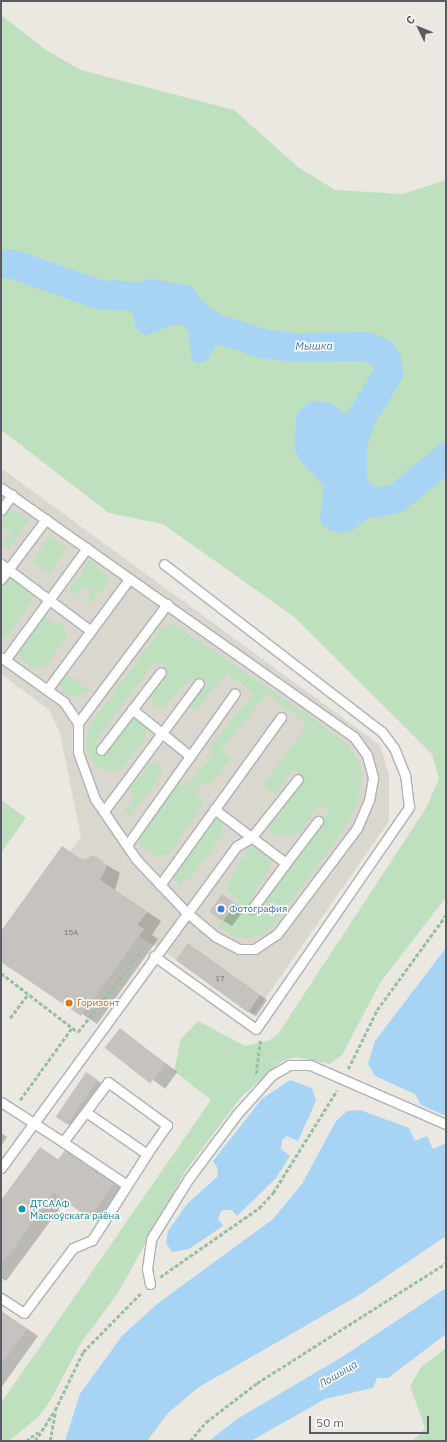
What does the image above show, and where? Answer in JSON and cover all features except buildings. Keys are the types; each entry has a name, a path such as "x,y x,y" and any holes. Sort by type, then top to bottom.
{"lane":[{"path":"1,488 12,495 167,604 354,737 367,755 372,778 370,800 356,828 277,934 255,949 239,949 216,937 187,913 160,885 126,845 95,799 78,752 78,723 64,702 3,659 87,548"},
{"path":"1,510 12,495"},
{"path":"1,579 5,567 46,519"},
{"path":"154,956 256,1029 409,807 405,775 394,748 382,732 164,564"},
{"path":"5,567 91,631"},
{"path":"47,690 130,578"},
{"path":"78,723 167,604"},
{"path":"101,750 161,672"},
{"path":"104,811 199,683"},
{"path":"126,845 235,693"},
{"path":"132,709 190,756"},
{"path":"160,885 281,716"},
{"path":"1,1168 154,956 236,846 251,838 298,779"},
{"path":"214,809 286,863"},
{"path":"252,909 318,820"},
{"path":"150,1284 147,1269 151,1239 189,1178 258,1090 289,1065 310,1066 446,1124"},
{"path":"1,1298 24,1313 73,1248 92,1240 147,1154 168,1125 108,1082 63,1142"},
{"path":"1,1102 127,1186"},
{"path":"86,1112 147,1154"}],"path":[{"path":"35,1441 40,1431 55,1410 83,1352 150,1284 258,1208 273,1193 342,1080 376,1010 446,915"},
{"path":"1,973 78,1032 144,948 154,956"},
{"path":"10,1018 28,994"},
{"path":"12,1110 72,1028"},
{"path":"256,1029 261,1045 255,1076 258,1090"},
{"path":"190,1441 206,1422 257,1383 446,1263"},
{"path":"50,1441 55,1410"},
{"path":"26,1441 40,1431"}],"shaded area":[{"path":"1,468 380,745 389,775 389,821 253,1016 248,1012 260,995 188,943 176,960 139,936 144,929 137,925 147,912 99,879 106,867 102,860 93,855 83,860 70,851 81,837 60,733 49,710 1,674"}],"green space":[{"path":"1,15 46,50 81,70 234,110 298,167 335,190 403,194 446,180 446,897 380,983 342,1055 330,1064 296,1057 282,1061 241,1097 186,1170 118,1293 81,1343 50,1401 39,1416 9,1441 1,1441 1,1403 211,1100 174,1071 181,1039 198,1021 245,1046 268,1041 278,1034 426,808 439,779 432,754 294,617 163,524 109,513 1,430"},
{"path":"9,510 17,511 30,520 9,549 2,544 12,532 5,527 1,531 1,518"},
{"path":"50,536 67,548 49,573 32,561"},
{"path":"90,560 109,578 105,587 89,604 84,602 92,592 85,586 75,596 69,590"},
{"path":"10,575 37,593 8,636 1,640 1,584"},
{"path":"43,615 56,625 62,622 67,636 46,665 32,668 19,658 17,650"},
{"path":"173,624 314,719 348,745 360,764 362,781 356,807 333,845 269,930 252,938 233,936 218,927 238,900 226,890 240,861 254,844 267,852 273,863 250,899 258,904 329,810 320,804 302,830 293,836 272,833 267,822 295,784 298,774 293,769 275,794 263,785 305,728 304,721 267,694 221,750 231,760 208,786 204,783 196,792 203,802 199,811 169,854 159,857 141,847 138,835 172,785 189,783 214,753 209,747 254,693 226,673 196,712 182,702 197,684 189,679 166,706 157,707 148,694 150,685 164,666 156,660 96,740 98,748 127,719 143,720 147,729 144,740 121,769 111,772 99,769 90,759 86,745 90,725 161,629"},
{"path":"63,672 90,690 75,698 64,693 59,685"},
{"path":"153,761 162,767 160,778 129,816 124,812 136,797 129,789"},
{"path":"1,800 26,818 1,853"},
{"path":"216,815 222,819 223,832 193,876 179,883 172,877"},
{"path":"446,1348 446,1441 413,1441 425,1428 410,1386 422,1366"}],"water":[{"path":"153,279 192,286 215,319 218,343 206,362 196,363 192,359 187,327 175,324 145,336 137,329 132,312 104,296 104,286 112,280 132,283"},
{"path":"311,401 331,403 352,418 367,442 367,481 386,500 383,509 349,532 338,533 323,527 320,520 324,486 298,458 294,446 297,413"},
{"path":"446,948 446,1116 421,1105 415,1094 375,1076 368,1064 375,1041"},
{"path":"290,1080 312,1088 316,1101 298,1141 287,1136 282,1140 281,1149 290,1156 276,1178 237,1216 232,1210 222,1210 218,1218 223,1226 189,1249 172,1252 166,1243 168,1231 187,1204 217,1177 218,1169 213,1161 262,1099"},
{"path":"360,1110 409,1128 415,1141 427,1136 433,1149 446,1143 446,1236 359,1295 199,1387 168,1413 147,1441 65,1441 80,1394 122,1336 157,1304 273,1219 302,1184 336,1121 347,1111"},
{"name":"Лошыца","path":"446,1288 446,1334 388,1378 377,1378 373,1388 325,1399 251,1441 209,1441 237,1419 342,1357"}],"waterway":[{"name":"Мышка","path":"1,263 14,264 98,294 142,296"},
{"name":"Мышка","path":"185,308 216,328 262,343 296,347 366,346 381,353 386,359 388,373 360,419 347,458 350,482 365,498 375,502 396,498 446,457"}],"place":[{"name":"Фотография","path":"221,909"},
{"name":"Горизонт","path":"69,1003"},
{"name":"ДТСААФ Маскоўскага раёна","path":"22,1209"}]}
